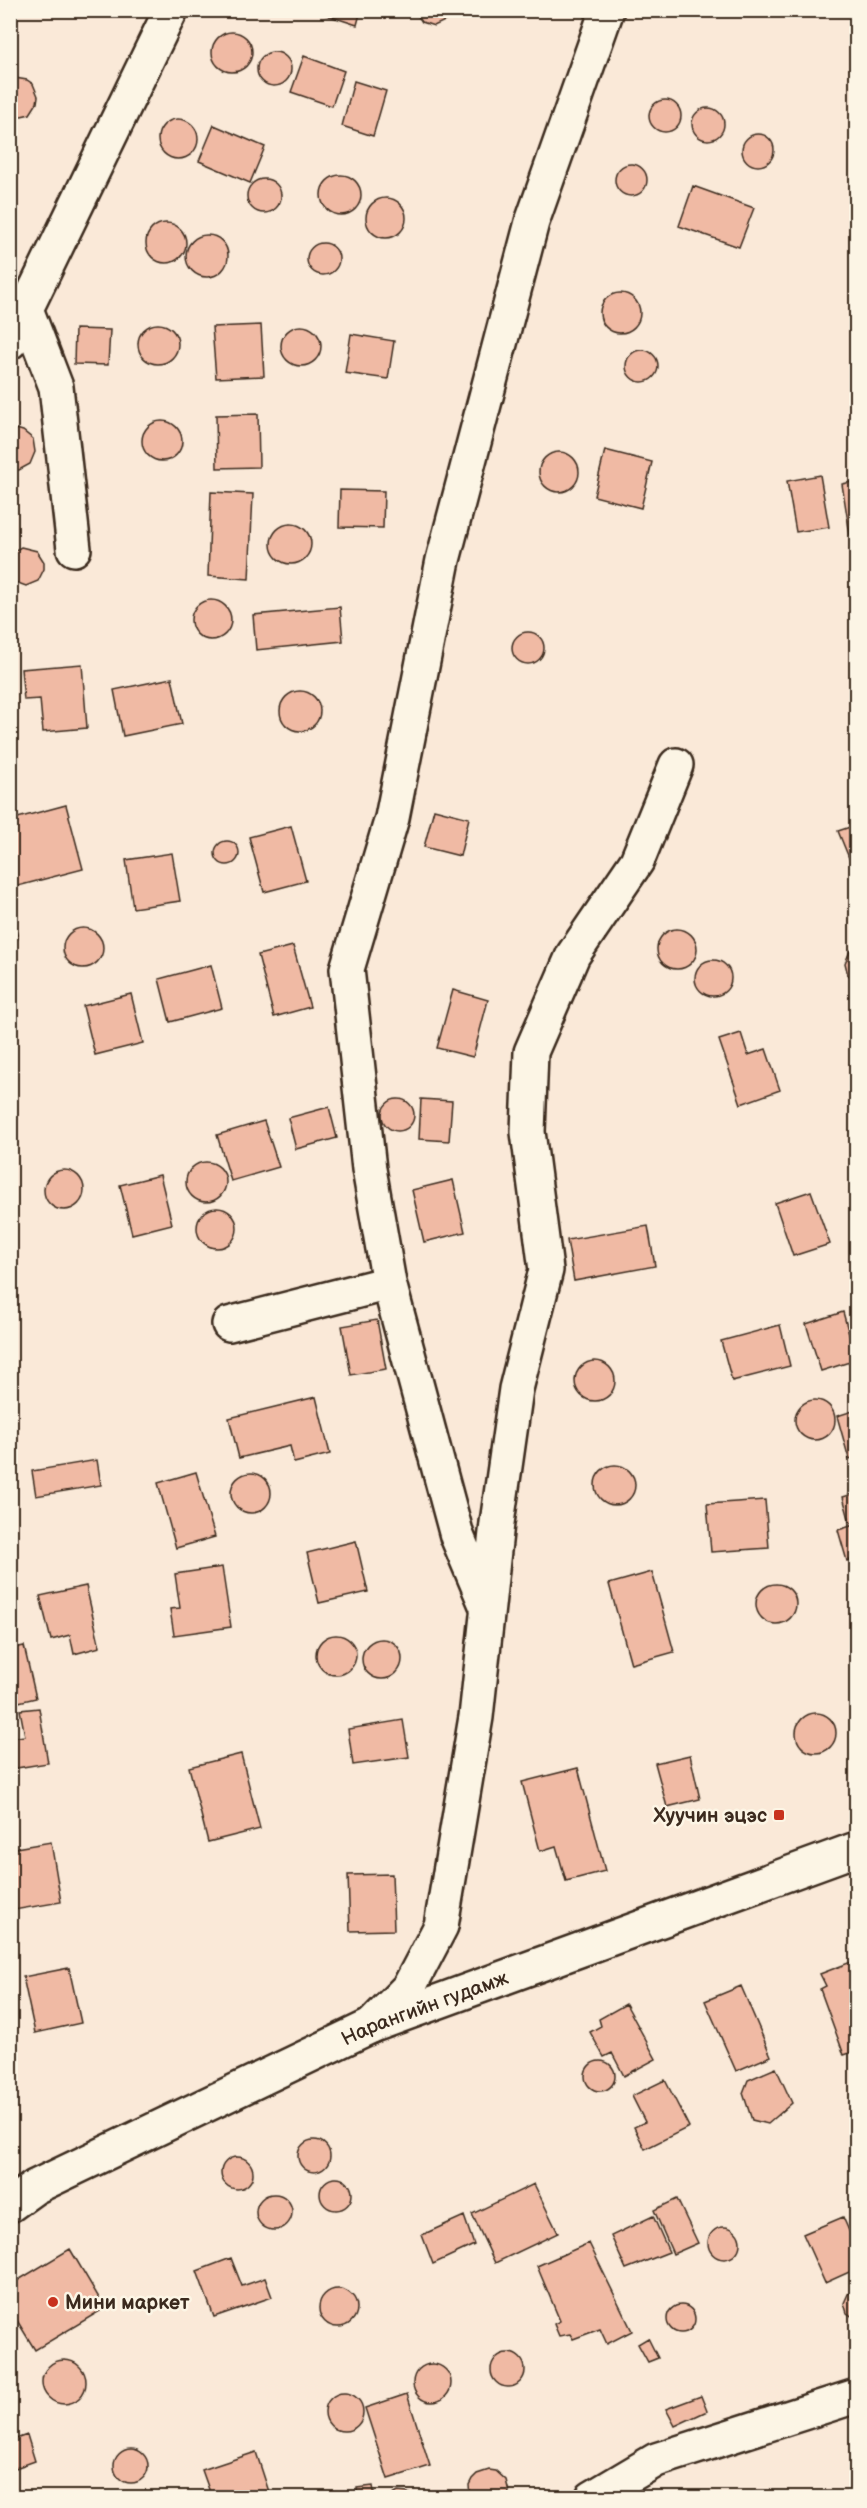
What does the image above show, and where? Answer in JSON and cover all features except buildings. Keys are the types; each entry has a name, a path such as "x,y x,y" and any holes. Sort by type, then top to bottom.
{"street":[{"path":"10,342 171,10"},
{"path":"487,1607 457,1536 389,1283 369,1170 346,969 392,818 443,560 532,222 607,10"},
{"path":"26,309 56,387 74,549"},
{"path":"371,2026 409,1987 441,1926 476,1718 497,1523 516,1389 546,1270 528,1132 531,1052 573,955 637,861 676,765"},
{"path":"229,1324 389,1283"},
{"name":"Нарангийн гудамж","path":"10,2205 35,2187 371,2026 856,1849"},
{"path":"592,2498 656,2460 856,2396"}],"place":[{"name":"Хуучин эцэс","path":"779,1815"},
{"name":"Мини маркет","path":"53,2302"}]}
